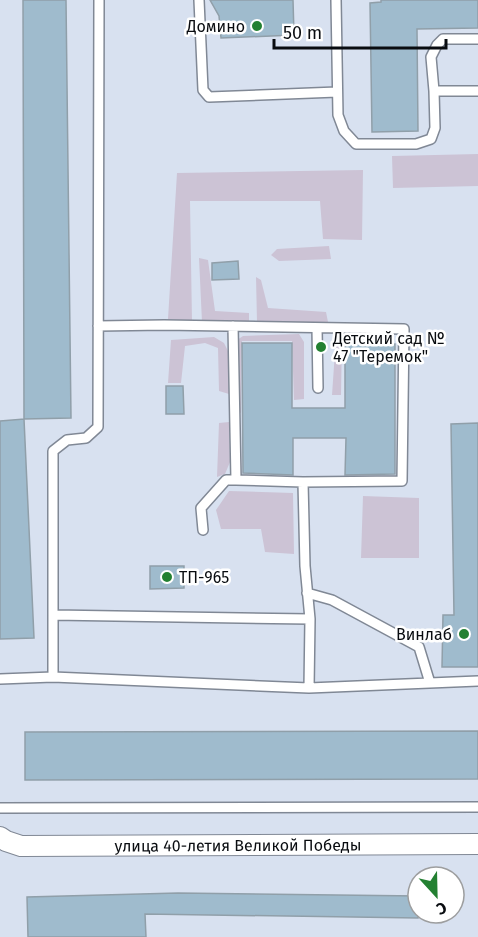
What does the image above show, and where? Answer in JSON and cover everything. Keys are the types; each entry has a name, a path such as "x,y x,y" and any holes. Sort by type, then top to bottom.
{"street":[{"name":"улица 40-летия Великой Победы","path":"0,837 21,846 478,844"}],"lane":[{"path":"53,677 53,451 67,440 86,438 98,428 99,0"},
{"path":"199,0 203,90 208,97 337,92"},
{"path":"336,0 338,116 344,131 356,144 416,144 432,139 435,128 431,57 443,39 478,39"},
{"path":"434,91 478,91"},
{"path":"98,326 404,329 402,482 226,480 201,508 203,531"},
{"path":"233,326 236,480"},
{"path":"318,328 318,388"},
{"path":"303,482 305,566 310,619 309,688"},
{"path":"307,593 332,600 419,647 430,683"},
{"path":"53,615 310,619"},
{"path":"0,679 53,677 309,688 478,681"},
{"path":"0,808 478,807"}],"shaded area":[{"path":"478,154 478,186 393,188 392,156"},
{"path":"363,170 362,240 323,239 320,201 190,201 192,321 168,319 177,173"},
{"path":"329,246 331,259 279,261 271,255 277,249"},
{"path":"199,258 208,260 215,311 249,313 249,323 202,322"},
{"path":"256,277 261,280 268,308 326,312 328,322 257,322"},
{"path":"299,334 304,342 304,399 294,400 292,341 242,341 241,413 239,412 237,340 243,336"},
{"path":"214,337 224,343 228,351 229,394 219,391 218,348 205,343 185,346 181,383 168,383 171,340"},
{"path":"336,337 342,338 341,395 332,395"},
{"path":"229,422 230,462 225,474 217,477 219,423"},
{"path":"229,491 293,493 294,554 265,552 261,529 221,529 216,510"},
{"path":"363,496 419,498 419,558 361,558"}],"building":[{"path":"23,0 66,0 71,418 24,419"},
{"name":"Домино","path":"210,0 293,0 294,35 221,38 219,16"},
{"path":"381,0 478,0 478,28 417,29 418,131 372,132 370,3 381,2"},
{"path":"238,261 239,279 212,280 212,263"},
{"path":"242,343 292,343 292,408 345,408 345,344 395,344 395,474 345,475 346,438 293,438 293,475 243,473"},
{"path":"166,386 183,386 184,414 166,414"},
{"path":"24,419 34,638 0,639 0,421"},
{"path":"478,423 478,667 442,667 443,615 454,615 451,424"},
{"name":"ТП-965","path":"150,566 184,566 184,588 150,589"},
{"path":"478,731 478,779 25,780 25,732"},
{"path":"178,893 406,896 406,918 145,914 146,937 28,937 27,897"}],"place":[{"name":"Домино","path":"257,26"},
{"name":"Детский сад № 47 \"Теремок\"","path":"321,347"},
{"name":"ТП-965","path":"167,577"},
{"name":"Винлаб","path":"464,634"}]}
